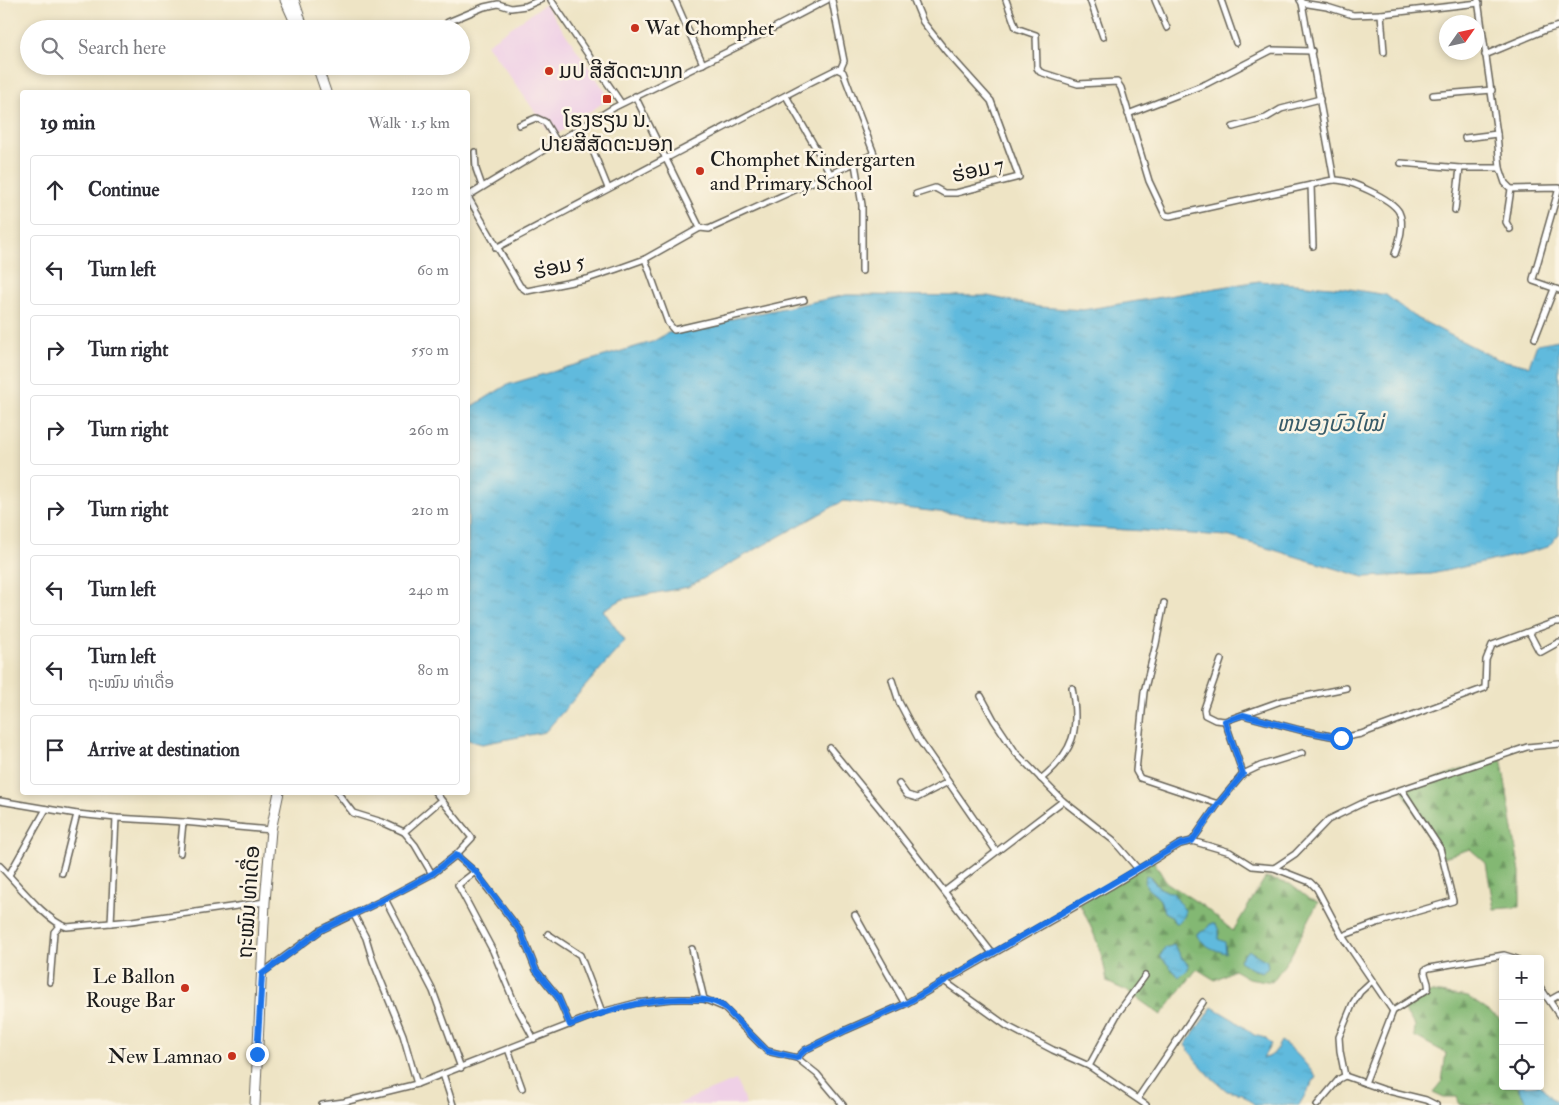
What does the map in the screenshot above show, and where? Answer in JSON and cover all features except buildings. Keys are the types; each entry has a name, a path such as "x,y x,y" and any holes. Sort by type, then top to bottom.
{"main road":[{"path":"285,0 294,20"},
{"path":"294,0 301,20"},
{"path":"320,75 325,90"},
{"name":"ຖະໝົນ ທ່າເດື່ອ","path":"255,1105 265,902 271,830 278,795"}],"street":[{"path":"453,20 484,7 498,4 511,8 526,6 540,0"},
{"path":"551,0 621,103"},
{"path":"675,0 703,64"},
{"path":"470,195 621,103 703,64 826,0"},
{"path":"496,248 823,76 837,69 840,70 844,61 832,0"},
{"name":"ຮ່ອມ 7","path":"914,0 923,22 991,101 1019,177 956,193 944,194 935,188 916,194"},
{"path":"1006,0 1016,28 1036,35 1038,68 1040,72 1078,84 1117,82 1121,88 1148,181 1165,215 1180,214 1334,180 1350,182 1391,203 1399,211 1401,226 1395,254"},
{"path":"1090,0 1103,37"},
{"path":"1155,0 1166,28"},
{"path":"1221,0 1236,43"},
{"path":"1334,180 1312,50 1301,1 1353,15 1381,14 1442,3 1479,2 1492,90 1500,168 1505,182 1511,189 1506,222 1510,229"},
{"path":"1381,14 1384,52"},
{"path":"1486,55 1559,26"},
{"path":"1128,114 1206,84 1272,50 1312,50"},
{"name":"ຮ່ອມ 5","path":"470,200 496,248 520,286 527,291 587,279 645,258 700,228 709,228 874,154 843,72 840,70"},
{"path":"1433,95 1492,90"},
{"path":"635,96 700,228"},
{"path":"786,96 830,173"},
{"path":"1233,127 1266,118 1281,109 1320,99"},
{"path":"519,125 536,118 544,122 558,142"},
{"path":"579,128 593,150 608,188"},
{"path":"1465,138 1497,134"},
{"path":"474,152 476,169 482,186"},
{"path":"1402,163 1460,168 1500,168"},
{"path":"855,164 862,205 862,271"},
{"path":"1455,210 1460,168"},
{"path":"1311,185 1313,246"},
{"path":"1511,189 1559,188 1533,279 1533,281 1556,289 1535,338"},
{"path":"645,258 668,323 674,330 804,300"},
{"path":"1164,603 1144,692 1136,771 1140,778 1218,804"},
{"path":"1243,715 1300,730 1341,738 1361,734 1485,688 1486,660 1492,644 1559,622"},
{"path":"1529,632 1541,652 1559,642"},
{"path":"1221,660 1204,709 1208,717 1215,720 1225,721 1281,702 1346,688"},
{"path":"892,680 899,702 918,738 996,852"},
{"path":"1041,779 1056,766 1070,746 1074,732 1075,706 1072,688"},
{"path":"981,696 1016,754 1063,802 1103,830 1138,869"},
{"path":"1225,721 1243,774"},
{"path":"1274,868 1294,854 1328,820 1367,801 1527,747 1559,744"},
{"path":"830,748 945,891 992,953"},
{"path":"1192,841 1218,804 1243,774 1266,764 1302,754"},
{"path":"899,784 907,795 917,798 948,782"},
{"path":"1342,936 1377,923 1454,901 1440,848 1402,790"},
{"path":"339,795 353,813 382,822 404,832 432,874"},
{"path":"262,974 321,930 432,874 456,855 472,838 437,795"},
{"path":"404,832 441,800"},
{"path":"0,801 77,814 271,830"},
{"path":"945,891 1063,802"},
{"path":"9,875 46,809"},
{"path":"62,873 77,814"},
{"path":"111,923 116,818"},
{"path":"180,853 182,822"},
{"path":"797,1058 805,1050 905,1004 1180,844 1192,841 1230,852 1252,866 1274,868 1301,878 1314,886 1324,899 1342,936 1393,1011"},
{"path":"456,855 476,872 521,932 536,970 558,997 570,1025"},
{"path":"0,866 48,916 60,925 67,927 132,921 265,902"},
{"path":"476,872 458,885 493,951 515,1004 534,1039"},
{"path":"385,899 433,991 460,1068"},
{"path":"354,914 366,938 373,961 403,1035 417,1084"},
{"path":"855,916 905,1004"},
{"path":"50,982 54,932 60,925"},
{"path":"548,934 580,955 602,1012"},
{"path":"692,949 704,999"},
{"path":"1365,1083 1393,1011 1428,989 1429,985 1425,974 1428,968 1499,956"},
{"path":"1089,1066 1118,1013 1145,976"},
{"path":"944,981 1008,1026 1053,1050 1089,1066 1146,1105"},
{"path":"1345,1076 1339,1037 1353,1003 1360,992 1372,981"},
{"path":"1544,992 1559,1015"},
{"path":"1550,1000 1559,995"},
{"path":"322,1105 344,1102 417,1084 602,1012 636,1003 672,999 704,999 723,1006 767,1051 797,1058 817,1074 843,1105"},
{"path":"1138,1098 1203,1002"},
{"path":"508,1049 522,1088"},
{"path":"442,1074 453,1105"},
{"path":"1317,1105 1339,1079 1345,1076 1385,1090 1426,1100 1436,1105"}],"shaded area":[{"name":"ມປ ສີສັດຕະນາກ","path":"545,4 610,98 553,137 487,44"},
{"path":"736,1080 746,1105 677,1105 698,1095"}],"green space":[{"path":"1501,756 1520,873 1520,907 1494,909 1486,863 1470,849 1441,858 1402,790"},
{"path":"1153,860 1166,882 1203,906 1233,931 1265,878 1290,884 1309,899 1318,902 1290,957 1272,982 1248,978 1234,970 1215,980 1197,969 1161,1015 1127,991 1107,982 1097,941 1079,903","holes":["1150,876 1159,887 1167,892 1185,910 1175,923 1171,915 1164,912 1159,898 1152,893","1160,956 1181,956 1189,966 1179,977"]},
{"path":"1432,992 1468,997 1499,1018 1499,1090 1519,1090 1529,1105 1460,1105 1457,1097 1444,1097 1433,1092 1442,1081 1446,1053 1414,1036 1415,1026 1401,1007"}],"water":[{"name":"ຫນອງບົວໄໝ່","path":"1259,281 1343,288 1386,295 1413,316 1497,359 1529,366 1537,344 1559,340 1559,534 1548,547 1514,556 1431,574 1364,577 1227,536 1060,526 843,501 688,587 623,599 603,610 625,641 545,732 482,744 470,741 470,408 507,385 652,342 668,333 846,295 988,296 1039,307 1083,310"},
{"path":"1146,876 1149,876 1162,889 1172,892 1176,896 1185,910 1185,915 1179,923 1175,923 1171,916 1164,912 1158,897 1147,887"},
{"path":"1210,924 1215,924 1219,930 1218,939 1225,942 1226,953 1210,947 1197,936 1197,933 1206,930"},
{"path":"1174,945 1189,966 1187,971 1179,977 1160,956 1165,948"},
{"path":"1248,950 1267,961 1268,968 1263,972 1252,969 1239,961"},
{"path":"1212,1007 1254,1035 1265,1038 1271,1044 1263,1058 1273,1054 1281,1041 1300,1058 1316,1077 1299,1105 1255,1105 1242,1094 1227,1091 1195,1059 1185,1045"},
{"path":"1544,1089 1559,1103 1559,1105 1529,1105 1519,1090"}],"place":[{"name":"Wat Chomphet","path":"635,28"},
{"name":"ມປ ສີສັດຕະນາກ","path":"549,71"},
{"name":"ໂຮງຮຽນ ນ. ປາຍສີສັດຕະນອກ","path":"607,99"},
{"name":"Chomphet Kindergarten and Primary School","path":"700,171"},
{"name":"Le Ballon Rouge Bar","path":"185,988"},
{"name":"New Lamnao","path":"232,1056"}],"route":[{"path":"257,1054 262,974 321,930 432,874 456,855 476,872 521,932 536,970 558,997 570,1025 602,1012 636,1003 672,999 704,999 723,1006 767,1051 797,1058 805,1050 905,1004 1111,886 1180,844 1192,841 1218,804 1243,774 1225,721 1243,715 1300,730 1341,738"}]}
